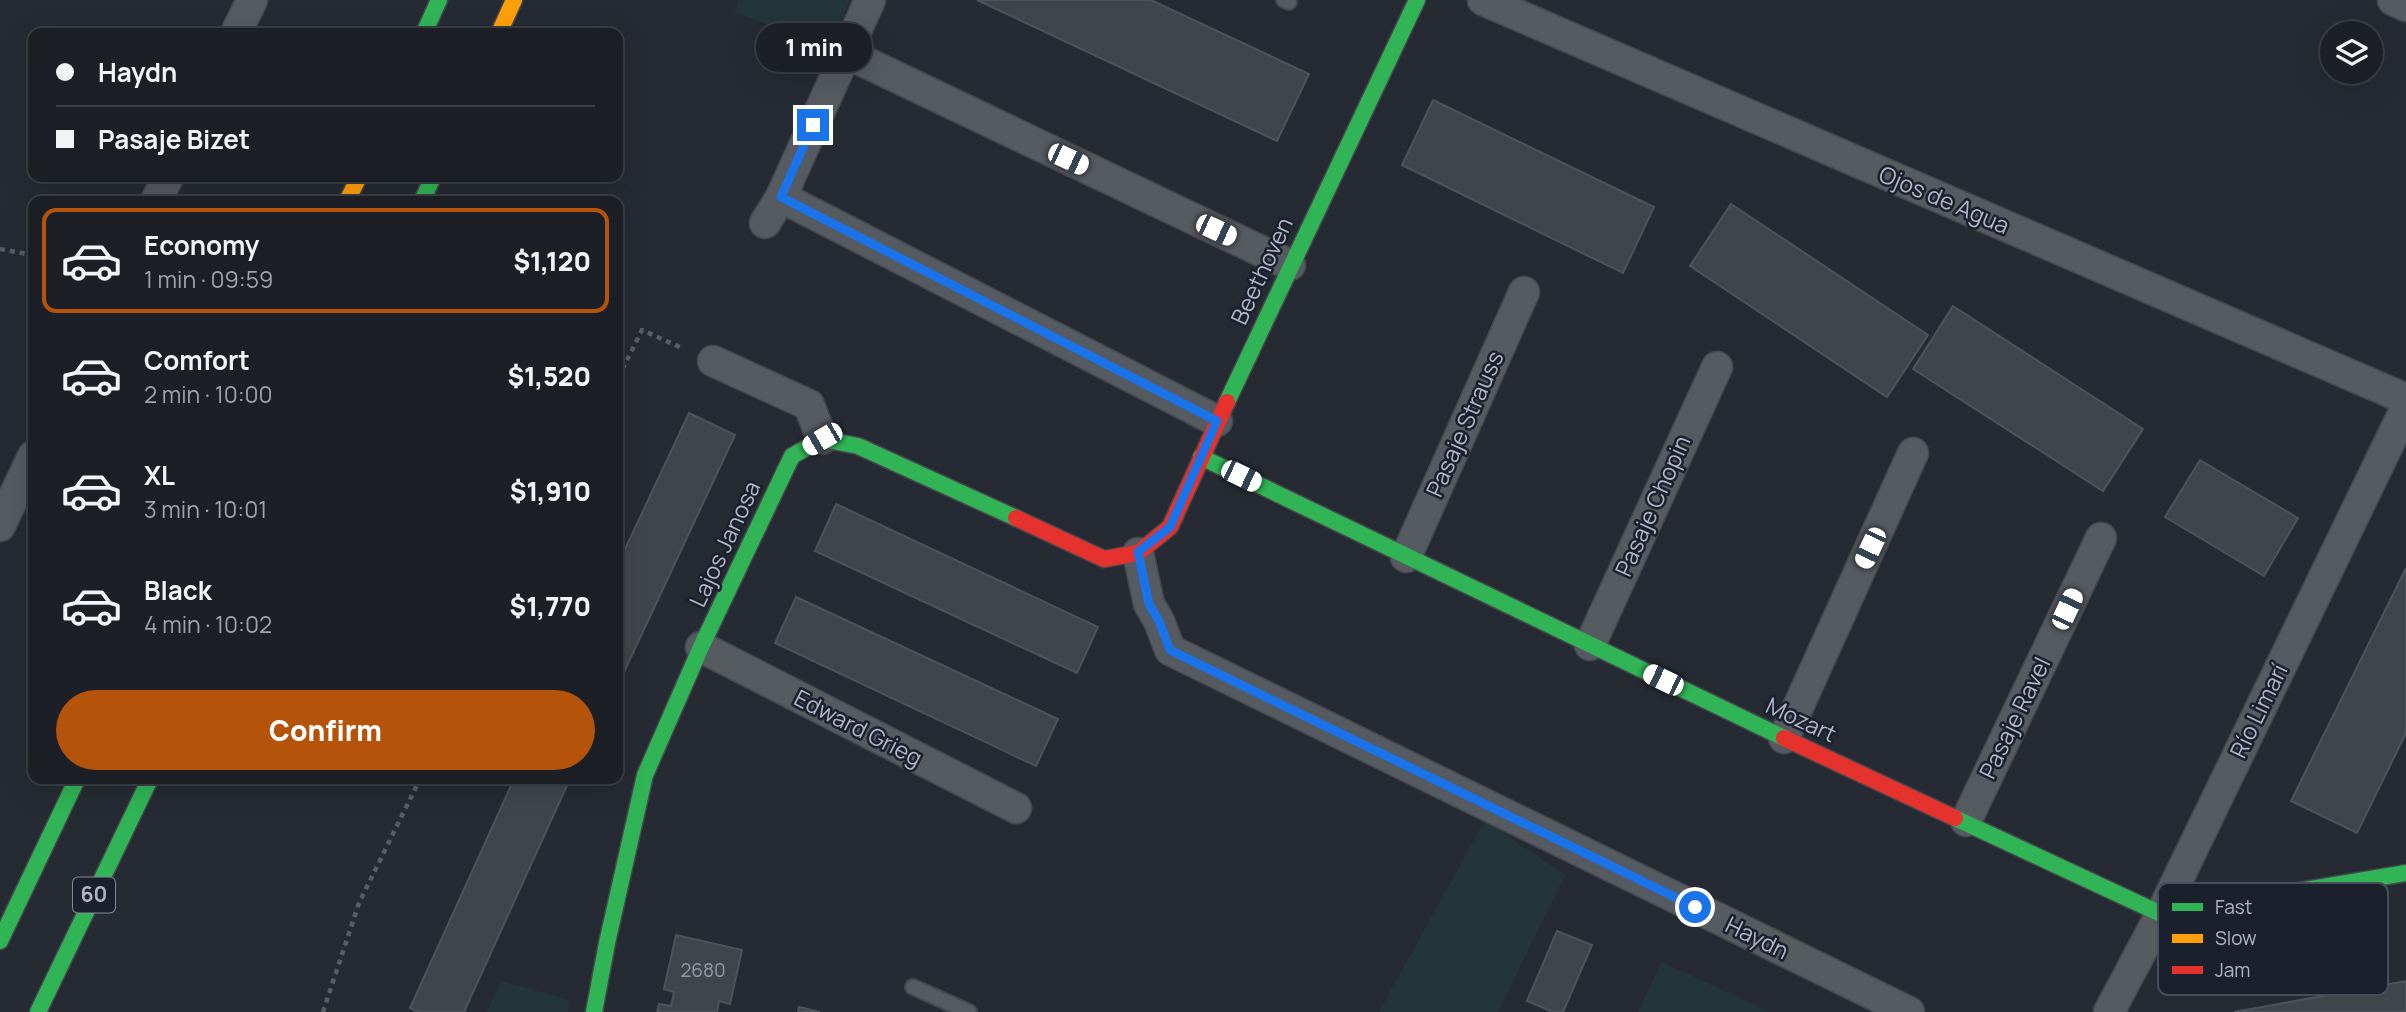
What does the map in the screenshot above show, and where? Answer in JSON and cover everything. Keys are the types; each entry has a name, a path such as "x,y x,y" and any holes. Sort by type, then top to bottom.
{"main road":[{"path":"426,28 439,0"},
{"path":"501,28 514,0"},
{"name":"Beethoven","path":"1138,552 1170,527 1200,457 1417,0"},
{"path":"822,439 858,446 1104,559 1138,552"},
{"name":"Lajos Janosa","path":"594,1012 645,775 701,647 792,456 822,439"},
{"name":"Mozart","path":"1200,457 1784,738 2158,913"},
{"path":"0,941 75,784"},
{"name":"60","path":"38,1012 147,784"},
{"path":"2346,883 2406,873"}],"street":[{"path":"238,28 252,0"},
{"path":"765,223 781,197 870,0"},
{"name":"Ojos de Agua","path":"1483,0 2406,399"},
{"path":"2393,0 2406,6"},
{"path":"846,54 1290,265"},
{"path":"781,197 1217,421"},
{"name":"Pasaje Strauss","path":"1405,557 1524,292"},
{"path":"713,361 809,405 822,439"},
{"name":"Pasaje Chopin","path":"1590,645 1717,367"},
{"name":"Río Limarí","path":"2176,883 2406,408"},
{"path":"1784,738 1913,453"},
{"path":"0,526 28,467"},
{"name":"Pasaje Ravel","path":"1966,821 2101,538"},
{"name":"Haydn","path":"1138,552 1149,604 1170,650 1909,1012"},
{"name":"Edward Grieg","path":"701,647 1016,808"},
{"name":"Río Limarí","path":"2109,1012 2158,920"}],"lane":[{"path":"913,987 969,1012"}],"path":[{"path":"0,249 28,254"},
{"path":"623,368 642,330 713,361"},
{"path":"323,1012 359,903 418,784"}],"shaded area":[{"path":"739,0 850,0 828,49 734,12"},
{"path":"1485,820 1565,875 1498,1012 1379,1012"},
{"path":"1662,962 1770,1012 1638,1012"},
{"path":"501,981 570,1000 568,1012 487,1012"}],"building":[{"path":"977,0 1151,0 1309,74 1277,141"},
{"path":"1433,100 1654,207 1623,273 1402,165"},
{"path":"1731,204 1928,335 1887,397 1690,266"},
{"path":"1953,306 2143,429 2103,491 1913,369"},
{"path":"689,413 735,435 623,674 623,553"},
{"path":"2200,460 2298,518 2264,576 2165,517"},
{"path":"836,504 1098,627 1077,673 815,551"},
{"path":"2406,568 2406,733 2357,833 2291,801"},
{"path":"796,597 1058,719 1036,766 775,643"},
{"path":"512,784 568,784 464,1012 418,1012 410,1008"},
{"path":"1557,931 1592,945 1563,1012 1553,1012 1527,1001"},
{"path":"676,935 742,950 730,1004 719,1001 717,1012 657,1012 659,1004 671,1006 674,992 664,989"},
{"path":"2406,981 2406,1012 2234,1012 2328,995 2388,995 2388,984"},
{"path":"799,1007 820,1012 798,1012"}],"traffic: fast":[{"path":"426,28 439,0"},
{"path":"1227,402 1417,0"},
{"path":"424,196 431,182"},
{"path":"594,1012 645,775 701,647 792,456 822,439 858,446 1016,518"},
{"path":"1201,457 1784,738"},
{"path":"0,941 75,784"},
{"path":"38,1012 148,784"},
{"path":"1955,818 2158,913"},
{"path":"2346,883 2406,873"}],"traffic: slow":[{"path":"501,28 514,0"},
{"path":"350,196 356,182"}],"traffic: jam":[{"path":"1016,518 1104,559 1138,553 1170,527 1227,402"},
{"path":"1784,738 1955,818"}],"route":[{"path":"813,125 781,197 1217,421 1170,527 1138,552 1149,604 1170,650 1695,907"}]}
